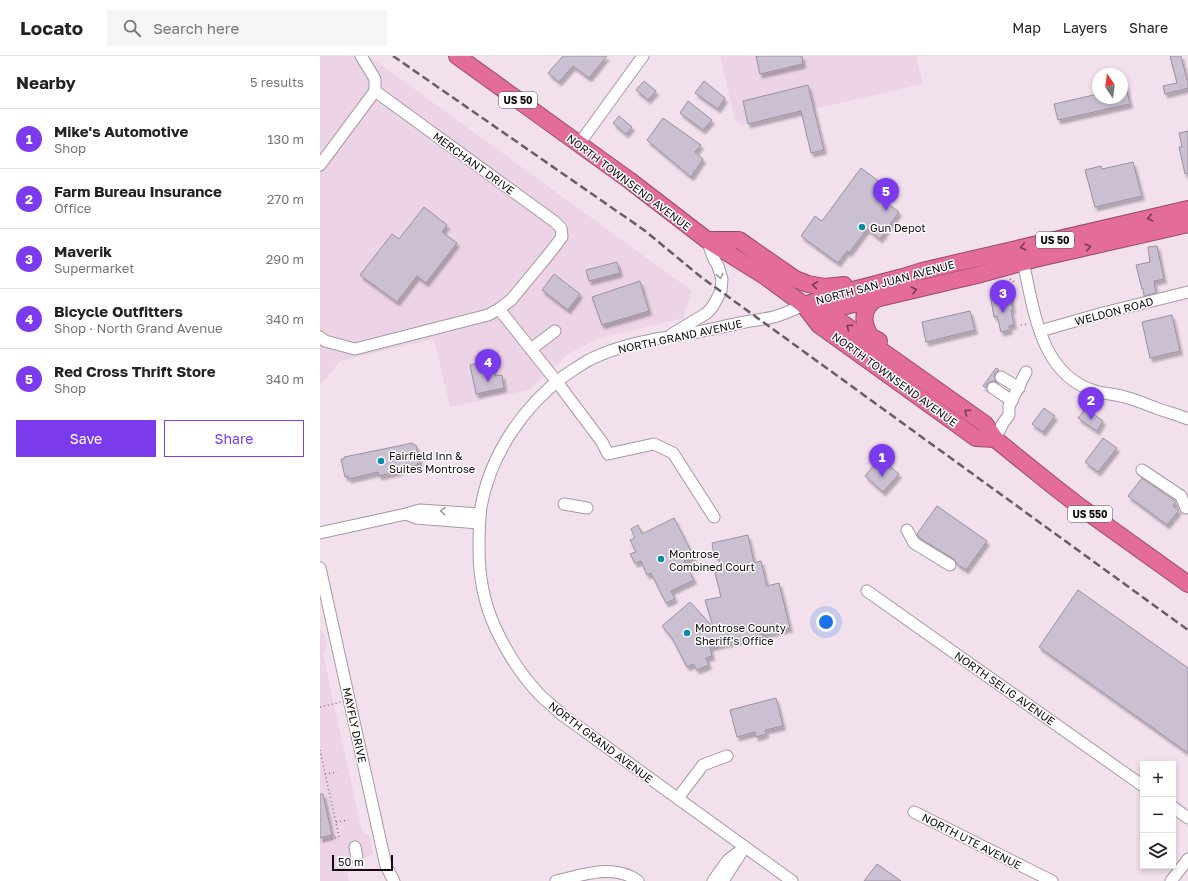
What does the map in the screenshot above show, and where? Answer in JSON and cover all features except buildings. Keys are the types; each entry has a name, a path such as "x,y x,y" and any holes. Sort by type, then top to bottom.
{"highway":[{"name":"NORTH TOWNSEND AVENUE","path":"457,56 629,180 707,240 766,277 804,305 841,322 985,424 994,439 1079,506 1188,584"},
{"name":"NORTH SAN JUAN AVENUE","path":"804,305 834,295 922,271 1188,209"},
{"name":"NORTH SAN JUAN AVENUE","path":"804,305 833,309 969,277 1023,262 1188,224"},
{"name":"US 50","path":"707,240 739,240 795,280 825,287 849,285 902,273 922,271"},
{"path":"876,299 870,303 865,314 866,325 870,335 923,372 930,385"},
{"name":"NORTH TOWNSEND AVENUE","path":"804,305 819,325 976,438 994,439"}],"street":[{"path":"320,165 375,91 375,79 361,56"},
{"path":"579,144 643,56"},
{"name":"MERCHANT DRIVE","path":"320,337 325,341 355,348 488,315 511,300 562,237 561,228 555,222 375,91"},
{"path":"667,337 707,313 713,306 721,291 722,279 707,240"},
{"path":"965,261 969,277"},
{"path":"1023,262 1040,331 1045,344 1051,356 1060,368 1073,381 1094,391 1124,397 1188,420"},
{"name":"WELDON ROAD","path":"1040,331 1103,313 1188,292"},
{"name":"NORTH GRAND AVENUE","path":"792,881 561,714 539,694 508,652 495,627 486,602 479,559 480,519 482,505 489,479 499,452 515,426 533,404 557,382 589,360 608,352 647,341 776,316 804,305"},
{"path":"499,309 557,382 602,442 608,454 654,444 673,453 714,517"},
{"path":"531,349 555,331"},
{"path":"994,439 1009,415 1009,406 1026,372"},
{"path":"1001,378 1019,388"},
{"path":"993,388 1012,401"},
{"path":"1142,470 1181,496 1186,508"},
{"path":"564,504 587,508"},
{"path":"320,532 406,514 416,518 480,519"},
{"path":"907,530 914,543 950,565"},
{"name":"MAYFLY DRIVE","path":"320,568 386,866 394,881"},
{"name":"NORTH SELIG AVENUE","path":"866,591 1140,784"},
{"path":"678,798 703,765 727,756"},
{"path":"1176,809 1188,818"},
{"name":"NORTH UTE AVENUE","path":"914,812 1052,881"},
{"path":"713,881 728,860 745,847"},
{"path":"723,881 745,847"},
{"path":"1171,881 1188,858"},
{"path":"556,881 600,871 613,871 634,878 638,881"}],"path":[{"path":"1005,279 1012,279 1020,285"},
{"path":"1021,325 1029,322"},
{"path":"320,707 341,702"},
{"path":"320,750 340,837 322,842"},
{"path":"326,774 338,772"},
{"path":"336,822 348,820"}],"shaded area":[{"path":"320,56 369,56 692,291 683,318 599,338 568,354 529,390 450,407 434,339 340,361 320,386"},
{"path":"720,56 916,56 923,84 743,125 735,121"},
{"path":"320,630 324,633 327,647 323,654 362,831 370,837 373,855 344,862 349,881 320,881"}],"railway":[{"path":"393,56 644,230 701,277 1188,630"}],"place":[{"name":"Red Cross Thrift Store","path":"886,211"},
{"name":"Gun Depot","path":"862,227"},
{"name":"Maverik","path":"1003,313"},
{"name":"Bicycle Outfitters","path":"488,382"},
{"name":"Farm Bureau Insurance","path":"1091,420"},
{"name":"Fairfield Inn & Suites Montrose","path":"381,461"},
{"name":"Mike's Automotive","path":"882,477"},
{"name":"Montrose Combined Court","path":"661,559"},
{"name":"Montrose County Sheriff's Office","path":"687,633"}]}
